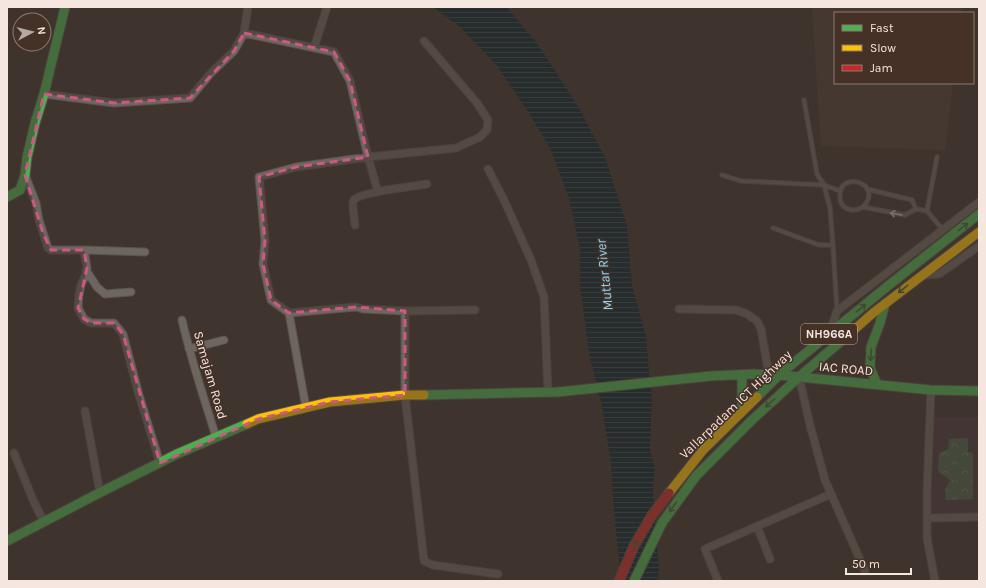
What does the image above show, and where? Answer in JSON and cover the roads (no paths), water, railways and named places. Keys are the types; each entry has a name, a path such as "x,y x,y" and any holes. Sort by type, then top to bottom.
{"main road":[{"path":"7,197 20,190 25,175 27,157 35,123 44,94 65,7"},
{"name":"Vallarpadam ICT Highway","path":"618,581 634,546 652,515 689,467 741,413 774,375 828,335 979,214"},
{"name":"Vallarpadam ICT Highway","path":"634,581 662,523 696,476 752,420 799,377 885,304 979,232"},
{"path":"877,384 870,368 871,347 885,304"},
{"path":"741,413 743,399 742,375"},
{"name":"IAC ROAD","path":"7,541 177,454 216,437 258,419 330,402 405,395 558,392 711,376 742,375 774,375 931,390 979,391"}],"street":[{"path":"44,94 114,103 190,98 234,51 244,33 248,7"},
{"path":"314,48 327,7"},
{"path":"244,33 334,52 350,81 378,192"},
{"path":"424,41 477,103 488,120 487,130 480,137 456,148 368,157 296,168 259,177 265,241 264,264 271,300 289,313 356,307 363,309 405,311 475,310"},
{"path":"488,169 504,200 531,260 544,297 548,392"},
{"path":"25,175 36,203 39,220 48,248 51,250 145,252"},
{"path":"355,225 353,205 354,200 360,196 427,184"},
{"path":"828,335 837,311 979,202"},
{"path":"923,275 939,274 979,246"},
{"path":"84,250 86,270 81,285 78,308 84,319 91,323 114,323 123,334 139,395 160,463"},
{"path":"86,270 97,288 105,294 131,292"},
{"path":"679,309 736,310 747,314 757,321 761,329 774,375"},
{"path":"405,311 405,395 424,562 433,565 498,574"},
{"path":"289,313 306,408"},
{"name":"Samajam Road","path":"182,320 200,387 216,437"},
{"path":"189,349 224,340"},
{"path":"799,377 813,438 825,480 865,571"},
{"path":"931,390 927,492 927,538 934,581"},
{"path":"85,411 100,493"},
{"path":"14,453 33,500 44,522"},
{"path":"718,581 705,549 831,494"},
{"path":"928,518 979,517"},
{"path":"757,526 770,559"}],"lane":[{"path":"804,100 817,174 824,185 830,208 837,311"},
{"path":"927,212 937,157"},
{"path":"722,175 741,181 824,185 840,191"},
{"path":"856,181 865,185 869,194 866,204 863,207 850,210 846,208 840,200 840,191 846,183 856,181"},
{"path":"868,189 912,200 916,209"},
{"path":"863,207 905,215 916,209 927,212 943,230"},
{"path":"773,228 819,245 833,244"}],"water":[{"name":"Muttar River","path":"433,7 507,7 537,43 578,106 605,157 627,225 632,285 646,336 652,402 650,450 655,467 653,490 659,566 658,581 621,581 611,464 602,407 589,354 580,287 580,249 569,199 551,150 527,110 497,66 460,27"}]}
